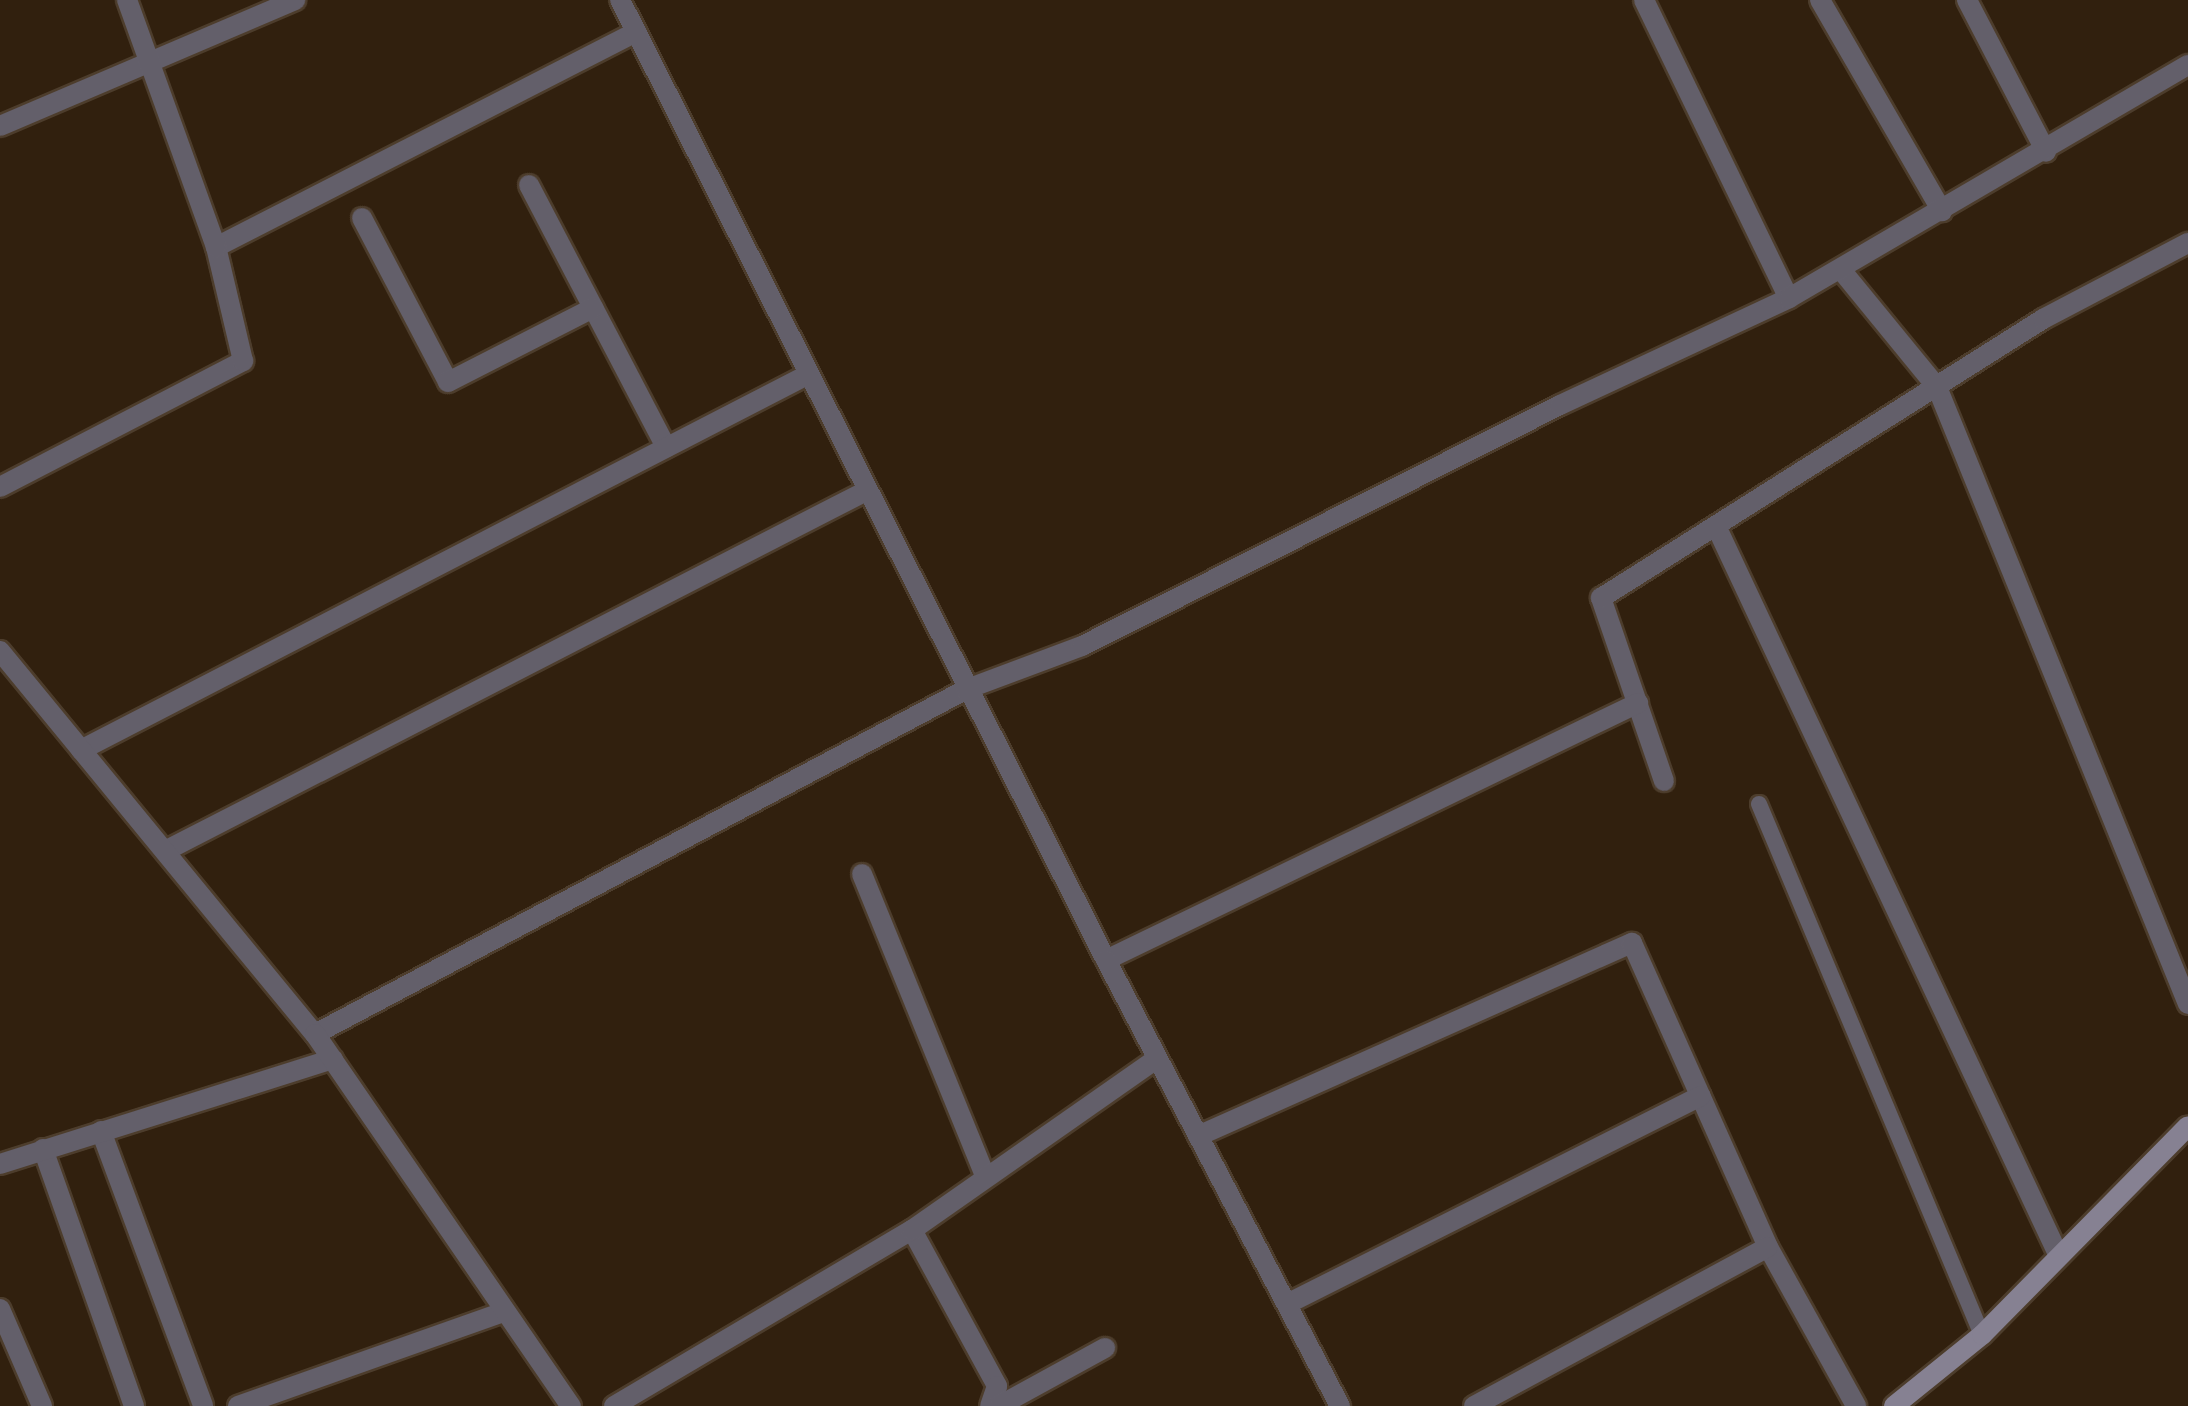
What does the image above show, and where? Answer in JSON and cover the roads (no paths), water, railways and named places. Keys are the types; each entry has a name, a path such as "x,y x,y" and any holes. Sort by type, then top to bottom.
{"main road":[{"path":"1894,1406 1982,1335 2058,1254 2188,1126"}],"street":[{"path":"0,487 243,361 216,247 127,0"},
{"path":"0,126 148,60 295,0"},
{"path":"620,0 807,375 1156,1059 1340,1406"},
{"path":"1644,0 1789,298"},
{"path":"1820,0 1942,211"},
{"path":"1967,0 2046,152"},
{"path":"216,247 636,32"},
{"path":"315,1034 967,689 1082,646 1560,405 1842,271 2188,65"},
{"path":"529,185 666,447"},
{"path":"362,218 448,382 593,308"},
{"path":"1664,781 1601,598 1717,528 2043,319 2188,243"},
{"path":"1842,271 1937,387 2188,1004"},
{"path":"81,750 807,375"},
{"path":"165,851 866,491"},
{"path":"1717,528 2058,1254"},
{"path":"0,651 315,1034 571,1406"},
{"path":"1106,960 1638,703"},
{"path":"862,874 985,1175"},
{"path":"1198,1136 1632,943 1768,1247 1856,1406"},
{"path":"0,1164 333,1059"},
{"path":"614,1406 912,1230 985,1175 1156,1059"},
{"path":"1287,1304 1701,1096"},
{"path":"101,1131 203,1406"},
{"path":"43,1149 134,1406"},
{"path":"912,1230 997,1386 990,1406"},
{"path":"1474,1406 1768,1247"},
{"path":"0,1309 42,1406"},
{"path":"238,1406 504,1312"},
{"path":"999,1406 1105,1348"}],"lane":[{"path":"1759,804 1982,1335"}]}
